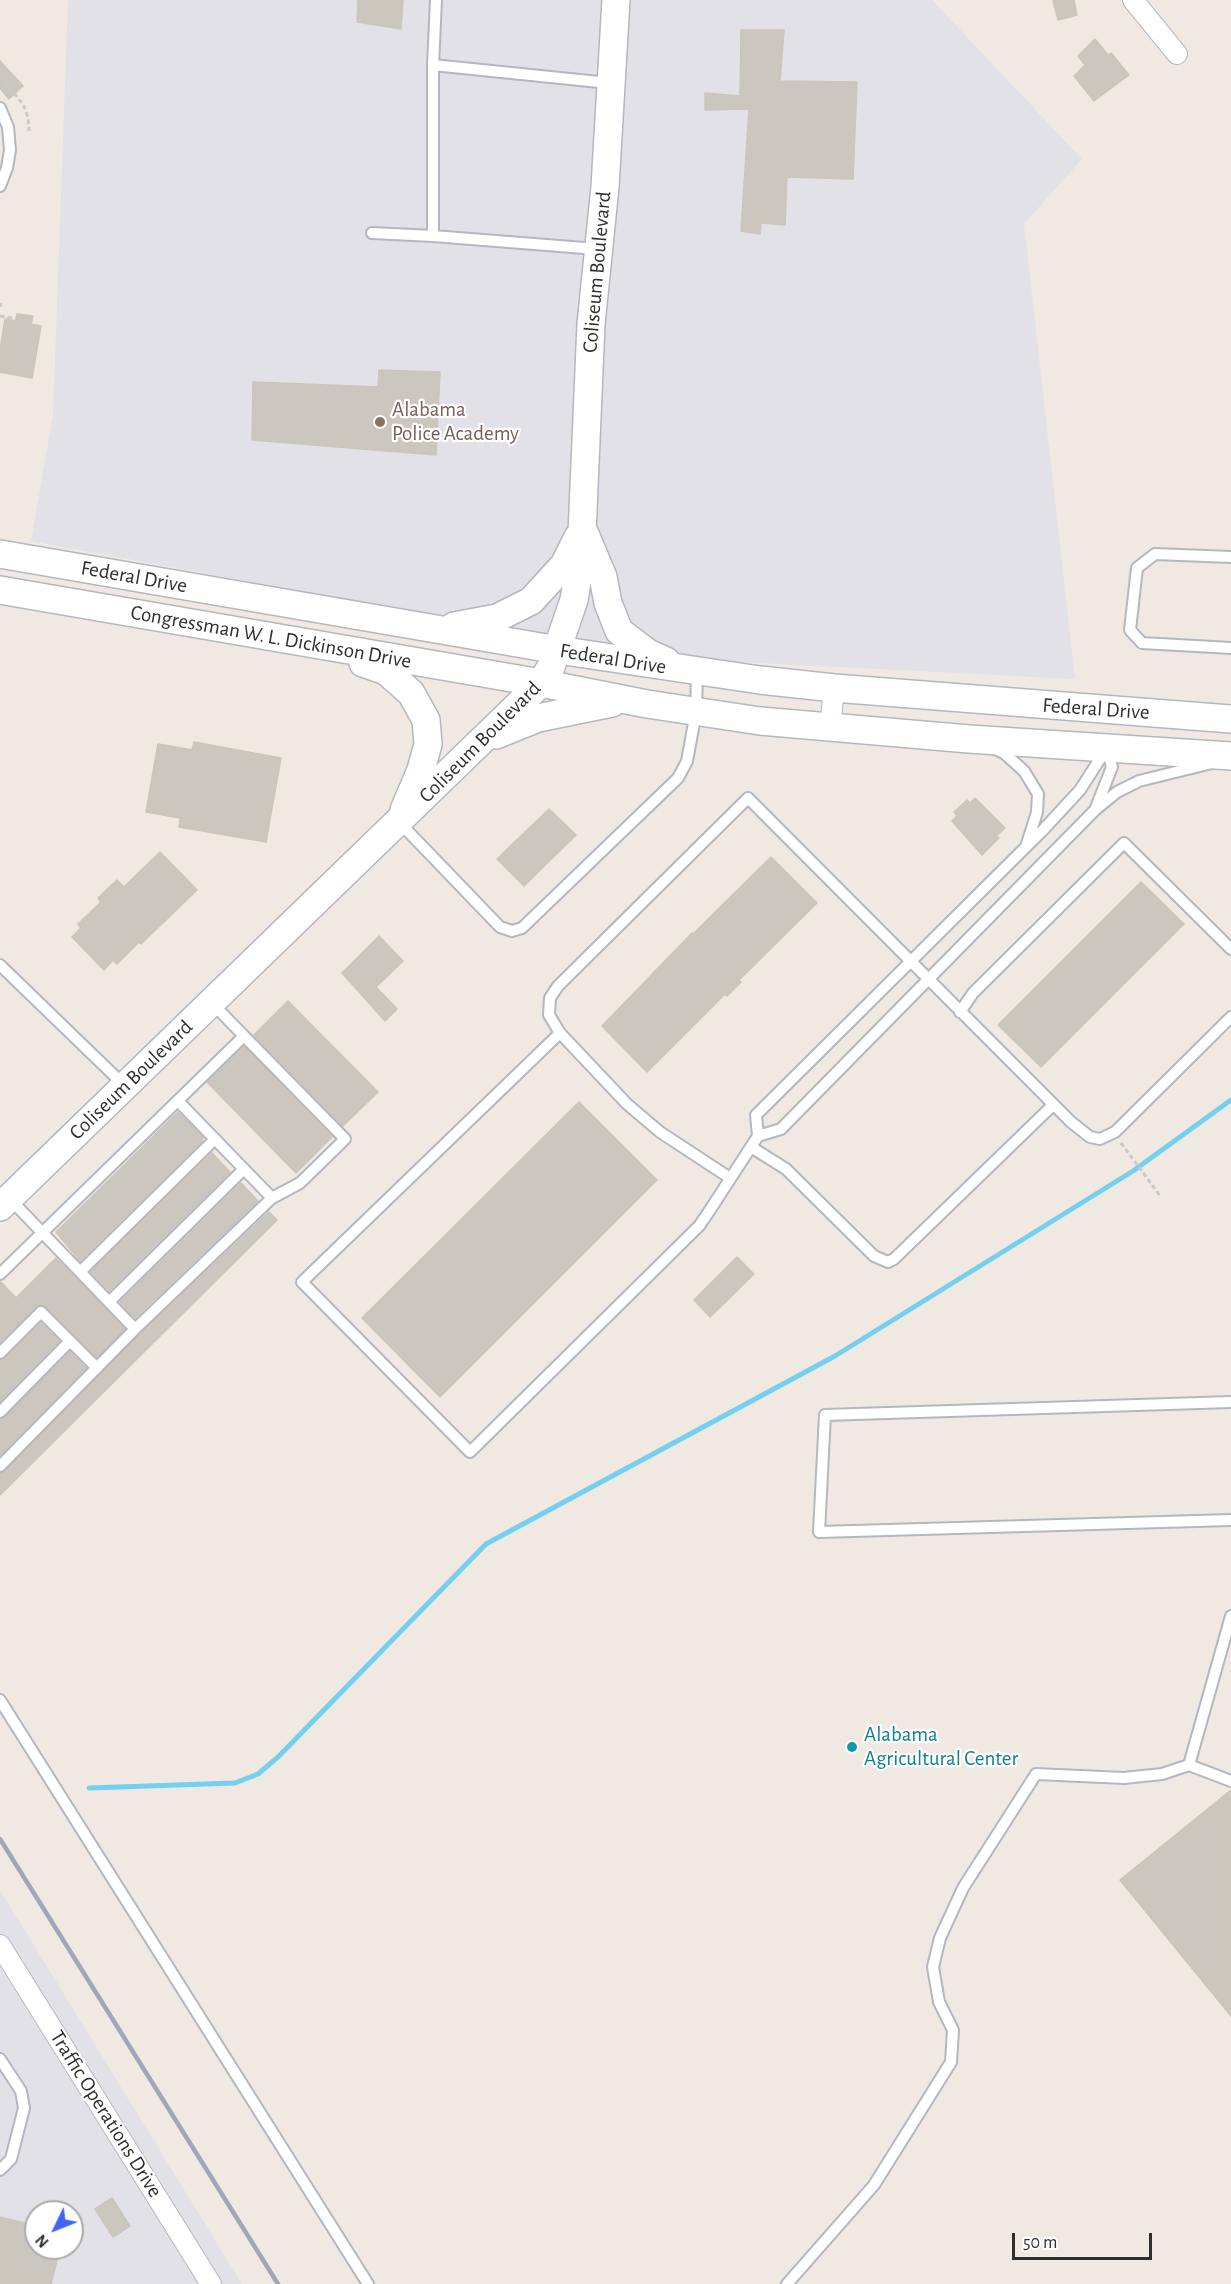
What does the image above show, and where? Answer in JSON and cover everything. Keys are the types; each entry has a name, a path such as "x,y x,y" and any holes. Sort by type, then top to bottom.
{"main road":[{"name":"Coliseum Boulevard","path":"4,1202 542,683 558,650 579,579 591,324 612,83 616,0"},
{"path":"435,629 497,618 531,601 564,565 582,527"},
{"path":"582,527 603,577 608,603 619,631 648,653 691,671"},
{"name":"Federal Drive","path":"0,554 691,671 834,688 1231,718"},
{"name":"Congressman W. L. Dickinson Drive","path":"0,590 542,683"},
{"path":"305,643 386,671 411,693 426,720 428,744 421,770 399,822"},
{"name":"Federal Drive","path":"542,683 696,712 830,729 1231,756"},
{"path":"483,740 538,718 627,700"},
{"path":"1107,748 1111,710"}],"street":[{"path":"1133,0 1177,54"},
{"path":"830,729 834,688"},
{"name":"Traffic Operations Drive","path":"0,1945 211,2284"}],"lane":[{"path":"433,236 433,65 436,0"},
{"path":"433,65 612,83"},
{"path":"0,108 8,128 10,150 7,168 0,186"},
{"path":"372,233 598,249"},
{"path":"1231,557 1155,554 1137,568 1130,630 1142,643 1231,648"},
{"path":"399,822 501,927 512,931 522,928 678,778 687,761 696,712 691,671"},
{"path":"969,740 1004,753 1024,771 1038,794 1038,812 1026,847"},
{"path":"1095,810 1113,767 1107,748"},
{"path":"758,1136 756,1115 1026,847 1080,790 1107,748"},
{"path":"560,1034 302,1281 470,1452 699,1226 758,1136 781,1129 1095,810 1117,792 1139,781 1172,771 1197,768 1231,756"},
{"path":"730,1178 664,1136 627,1104 560,1034 549,1015 550,998 558,986 748,798 1053,1105 1090,1137 1108,1137 1231,1017"},
{"path":"960,1012 973,993 1124,843 1231,949"},
{"path":"0,965 124,1086"},
{"path":"0,1466 135,1329 272,1198 300,1183 345,1139 211,1003"},
{"path":"0,1275 244,1036"},
{"path":"178,1101 272,1198"},
{"path":"750,1147 786,1169 874,1256 888,1262 894,1259 1053,1105"},
{"path":"80,1272 215,1139"},
{"path":"109,1302 244,1169"},
{"path":"4,1202 42,1233 135,1329"},
{"path":"0,1353 41,1312 97,1368"},
{"path":"0,1412 70,1341"},
{"path":"1231,1402 825,1415 819,1532 1231,1520"},
{"path":"1189,1765 1231,1616"},
{"path":"0,1700 368,2284"},
{"path":"787,2284 874,2185 951,2062 953,2030 939,2002 933,1967 940,1938 963,1888 1036,1773 1124,1778 1162,1774 1189,1765 1231,1781"},
{"path":"0,2059 21,2091 24,2108 11,2159 0,2170"}],"path":[{"path":"0,76 23,104 29,131"},
{"path":"0,316 16,319"},
{"path":"1129,1154 1161,1197"}],"shaded area":[{"path":"68,0 932,0 1082,159 1024,224 1075,679 660,658 31,541 53,415"},
{"path":"0,1890 242,2284 0,2284"}],"building":[{"path":"358,0 403,0 401,29 357,22"},
{"path":"1053,0 1074,0 1077,15 1058,20"},
{"path":"741,30 784,30 780,81 857,82 853,179 787,177 785,225 761,223 760,234 741,231 749,109 705,110 705,93 740,96"},
{"path":"1095,39 1108,55 1111,53 1129,75 1094,101 1074,76 1085,65 1078,56"},
{"path":"0,61 23,86 9,99 0,88"},
{"path":"17,314 33,316 31,324 41,326 32,378 0,372 0,350 5,319 16,321"},
{"path":"379,370 440,372 436,455 252,440 253,382 378,387"},
{"path":"194,742 281,758 266,842 179,827 180,818 146,812 158,744 192,750"},
{"path":"975,798 1005,828 996,836 999,838 982,855 952,821 957,816 954,812 967,800 970,803"},
{"path":"549,809 576,835 524,886 497,859"},
{"path":"160,852 197,890 141,944 139,942 117,964 113,960 104,970 72,937 81,928 78,924 101,902 98,898 117,880 124,887"},
{"path":"771,857 817,903 739,980 741,982 727,996 725,994 647,1072 602,1026 692,933"},
{"path":"1141,882 1184,924 1041,1067 998,1025"},
{"path":"379,936 403,961 376,987 397,1009 385,1021 342,973"},
{"path":"288,1001 378,1092 343,1126 254,1035"},
{"path":"244,1047 332,1137 296,1173 207,1082"},
{"path":"579,1102 657,1180 440,1397 362,1318"},
{"path":"178,1112 203,1137 201,1142 80,1261 56,1232"},
{"path":"212,1153 230,1172 109,1291 91,1272"},
{"path":"241,1183 258,1201 135,1318 120,1302"},
{"path":"269,1212 277,1220 0,1495 0,1473 5,1471 140,1334"},
{"path":"737,1257 754,1274 710,1317 694,1300"},
{"path":"56,1258 125,1329 97,1357 42,1305 36,1307 0,1342 0,1281 16,1298"},
{"path":"41,1323 59,1341 0,1401 0,1360 5,1358"},
{"path":"70,1352 86,1368 0,1455 0,1419 5,1417"},
{"path":"1231,1790 1231,2016 1120,1880"},
{"path":"112,2198 130,2226 113,2237 95,2209"},
{"path":"0,2217 24,2223 24,2260 57,2260 51,2284 0,2284"}],"waterway":[{"path":"89,1788 235,1783 258,1774 278,1757 486,1544 835,1356 1133,1171 1231,1100"}],"railway":[{"path":"0,1839 278,2284"}],"place":[{"name":"Alabama Police Academy","path":"380,422"},
{"name":"Alabama Agricultural Center","path":"852,1747"}]}
